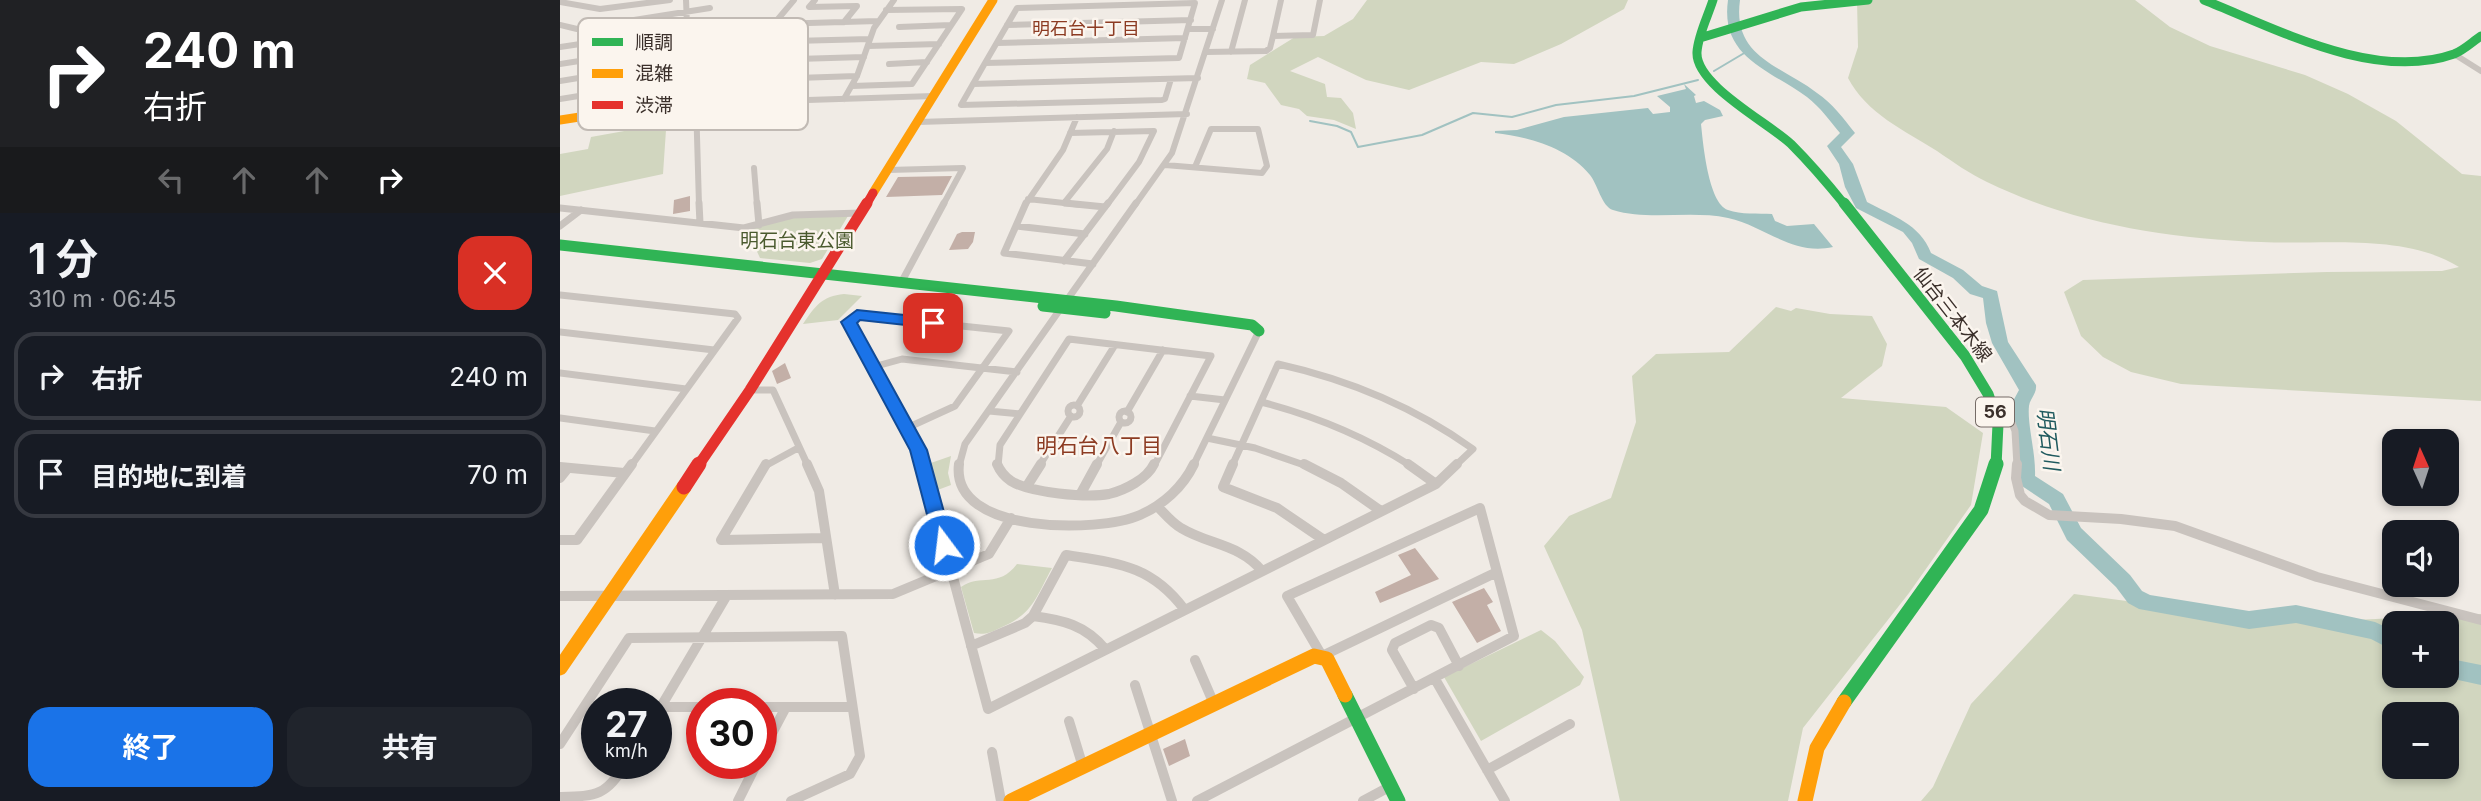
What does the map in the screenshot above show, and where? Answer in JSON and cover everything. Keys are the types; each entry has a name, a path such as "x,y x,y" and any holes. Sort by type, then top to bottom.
{"street":[{"path":"600,9 612,0"},
{"path":"560,2 600,9 670,0"},
{"path":"686,0 687,18"},
{"path":"779,18 794,0"},
{"path":"815,0 809,7 857,6 844,22"},
{"path":"844,99 858,76 878,22 894,0"},
{"path":"560,668 750,390 993,0"},
{"path":"560,245 821,278 901,283 1064,304 1259,331 1188,477 1157,506 1131,519 1104,526 1080,527 1011,518 980,507 967,497 959,484 958,471 965,444 1064,304 1165,164 1187,114 1222,0"},
{"path":"1231,52 1245,0"},
{"path":"1206,52 1266,51 1270,48 1281,0"},
{"path":"1273,36 1315,34 1320,0"},
{"name":"仙台三本木線","path":"1713,0 1700,38 1697,60 1703,73 1714,85 1774,128 1810,162 1969,362 1994,410 1998,426 1998,449 1986,500 1823,731 1811,760 1805,801"},
{"path":"1700,38 1801,7 1868,0"},
{"path":"2204,0 2295,36 2358,55 2417,60 2454,54 2481,36"},
{"path":"985,63 1179,58 1195,3 1140,2 1017,8 985,63 961,105 1162,100 1165,99 1171,79"},
{"path":"653,18 710,8"},
{"path":"852,86 912,84 962,9 887,10"},
{"path":"1007,25 1191,20"},
{"path":"808,23 878,22"},
{"path":"560,25 578,29"},
{"path":"899,27 951,25"},
{"path":"1188,29 1213,29"},
{"path":"997,43 1185,38"},
{"path":"808,41 939,44"},
{"path":"560,47 578,44"},
{"path":"2454,54 2481,71"},
{"path":"808,59 864,57"},
{"path":"560,64 578,61"},
{"path":"888,64 927,62"},
{"path":"808,78 858,76"},
{"path":"560,81 578,78"},
{"path":"973,84 1198,78"},
{"path":"560,99 578,96"},
{"path":"808,100 934,96"},
{"path":"918,122 1187,114"},
{"path":"560,120 578,117"},
{"path":"1077,117 1063,150 1028,200 1005,255 1093,264"},
{"path":"1165,164 1195,167 1262,173 1267,166 1258,129 1212,129 1195,167"},
{"path":"696,130 700,223"},
{"path":"1064,203 1107,149 1114,131"},
{"path":"1064,261 1143,156 1154,131 1070,132"},
{"path":"754,168 759,225"},
{"path":"888,170 963,168 901,283"},
{"path":"1028,200 1105,207"},
{"path":"560,208 744,228 793,215 861,213"},
{"path":"560,226 581,210"},
{"path":"1016,226 1085,234"},
{"path":"560,252 1064,304"},
{"path":"560,295 737,315 738,318 577,540 560,540"},
{"path":"907,428 955,406 1009,331 857,314 849,322 919,450 988,709 1436,484 1473,449 1441,424 1362,386 1318,372 1278,364 1223,487 1272,505 1310,527 1324,540"},
{"path":"560,332 714,350"},
{"path":"1069,339 1115,345 1211,356 1151,471 1138,482 1108,494 1080,495 1013,483 998,466 1000,445 1069,339"},
{"path":"1027,486 1071,416 1081,412 1081,407 1077,406 1115,345"},
{"path":"1080,495 1121,422 1117,417 1128,412 1163,350"},
{"path":"873,367 902,359 1017,372"},
{"path":"560,373 686,389"},
{"path":"750,390 773,390 820,491 835,595"},
{"path":"1190,396 1225,400"},
{"path":"1261,402 1323,419 1354,432 1384,447 1436,484"},
{"path":"1994,410 2008,412 2015,430 2018,457 2016,478 2020,495 2025,501 2049,515 2175,526 2317,577 2481,620"},
{"path":"989,411 1020,414"},
{"path":"560,418 655,431"},
{"path":"1207,438 1242,444 1300,461 1356,491 1381,511"},
{"path":"799,448 767,463 721,540 825,538"},
{"path":"560,478 564,467 624,473"},
{"path":"1157,506 1184,531 1243,551 1254,558 1262,571"},
{"path":"1197,801 1358,717 1435,679 1514,636 1480,508 1287,596 1322,656 1327,659 1358,717 1398,801"},
{"path":"560,596 892,594 989,554 1011,518"},
{"path":"971,646 1026,623 1033,616 1066,555 1143,571 1172,590 1184,609"},
{"path":"1012,801 1314,656 1322,656 1497,572"},
{"path":"672,689 727,595"},
{"path":"1033,616 1079,626 1094,635 1105,649"},
{"path":"1414,689 1392,650 1395,643 1431,625 1439,628 1459,666"},
{"path":"560,744 629,639 842,636 860,756 850,774 791,801"},
{"path":"1195,660 1214,704"},
{"path":"1435,679 1505,801"},
{"path":"1135,685 1172,801"},
{"path":"777,707 852,707"},
{"path":"777,724 786,707"},
{"path":"1069,721 1083,767"},
{"path":"1487,769 1570,724"},
{"path":"992,752 1002,801"},
{"path":"560,797 601,795 616,779"},
{"path":"738,801 749,779"},
{"path":"1363,801 1391,786"}],"green space":[{"path":"1367,0 1628,0 1624,9 1561,44 1514,64 1481,62 1409,90 1366,80 1318,57 1290,71 1325,84 1327,97 1341,98 1353,113 1356,129 1334,120 1307,116 1299,109 1281,105 1265,83 1247,79 1250,65 1295,37 1324,36 1353,19"},
{"path":"1857,0 2135,0 2170,27 2210,46 2305,75 2348,94 2396,121 2462,174 2481,176 2481,401 2181,384 2131,372 2103,357 2081,336 2064,292 2083,280 2442,271 2459,267 2438,256 2389,245 2226,240 2121,226 2053,209 1987,182 1887,120 1856,90 1848,78 1858,47"},
{"path":"630,130 666,130 663,174 560,196 560,154 588,149 591,137"},
{"name":"明石台東公園","path":"848,216 822,259 810,263 760,258 747,230 791,218"},
{"path":"844,294 862,296 838,320 803,324 820,303 830,297"},
{"path":"1776,307 1791,311 1796,308 1830,314 1872,316 1887,344 1882,366 1841,398 1946,407 1983,433 1971,505 1909,593 1803,728 1788,801 1620,801 1582,630 1544,546 1569,516 1611,498 1636,422 1632,376 1656,354 1729,352"},
{"path":"951,456 948,473 951,485 935,491 928,464"},
{"path":"1017,564 1052,568 1037,597 1020,617 990,632 974,633 961,587 976,581 996,579 1010,572"},
{"path":"2074,594 2134,602 2248,625 2382,619 2382,688 2459,688 2459,615 2481,614 2481,801 1921,801 1933,787 1971,704"},
{"path":"1541,630 1555,641 1584,677 1580,685 1481,741 1444,677"}],"water":[{"path":"1684,84 1696,95 1696,103 1704,101 1720,110 1723,116 1705,120 1701,124 1711,184 1721,205 1738,213 1772,214 1775,221 1787,226 1814,224 1833,247 1818,249 1792,244 1728,218 1640,215 1613,210 1606,204 1590,175 1570,157 1547,145 1495,133 1564,117 1648,108 1653,114 1670,112 1670,107 1657,96 1686,89"}],"building":[{"path":"952,176 942,195 886,197 898,177"},
{"path":"690,196 690,211 673,214 674,200"},
{"path":"975,232 968,249 949,250 957,234"},
{"path":"785,363 791,378 777,384 772,371"},
{"path":"1415,548 1439,579 1380,603 1375,592 1411,575 1398,555"},
{"path":"1484,588 1493,602 1487,605 1501,631 1477,643 1452,602"},
{"path":"1185,739 1190,756 1169,766 1163,749"}],"waterway":[{"name":"明石川","path":"1734,0 1731,18 1735,34 1744,47 1770,69 1814,96 1848,133 1834,146 1846,164 1852,187 1861,205 1908,229 1919,242 1924,256 1958,274 1976,290 1991,295 1994,323 2000,343 2028,390 2020,405 2027,455 2026,479 2056,499 2074,534 2123,581 2135,597 2146,603 2249,620 2296,614 2375,631 2382,635"},
{"path":"1714,71 1746,52"},
{"path":"1310,121 1337,126 1351,132 1358,147 1422,135 1473,113 1512,117 1556,105 1634,96 1698,80"},
{"name":"明石川","path":"2459,671 2481,675"}],"traffic: fast":[{"path":"1713,0 1697,52 1700,65 1708,77 1734,101 1789,142 1831,187 1965,356 1988,394 1998,424 1997,462 1981,510 1844,702"},
{"path":"1700,38 1801,7 1868,0"},
{"path":"2204,0 2294,36 2360,57 2424,61 2454,54 2481,36"},
{"path":"560,245 1116,306 1252,325 1259,331"},
{"path":"1043,306 1105,313"},
{"path":"1345,695 1398,801"}],"traffic: slow":[{"path":"873,193 993,0"},
{"path":"560,120 578,117"},
{"path":"560,668 684,487"},
{"path":"1011,801 1314,656 1327,659 1345,695"},
{"path":"1805,801 1817,748 1844,702"}],"traffic: jam":[{"path":"684,487 750,390 873,193"}],"district":[{"name":"明石台十丁目","path":"1086,29"},
{"name":"明石台八丁目","path":"1099,446"}],"route":[{"path":"933,323 857,314 849,322 919,450 944,545"}]}
